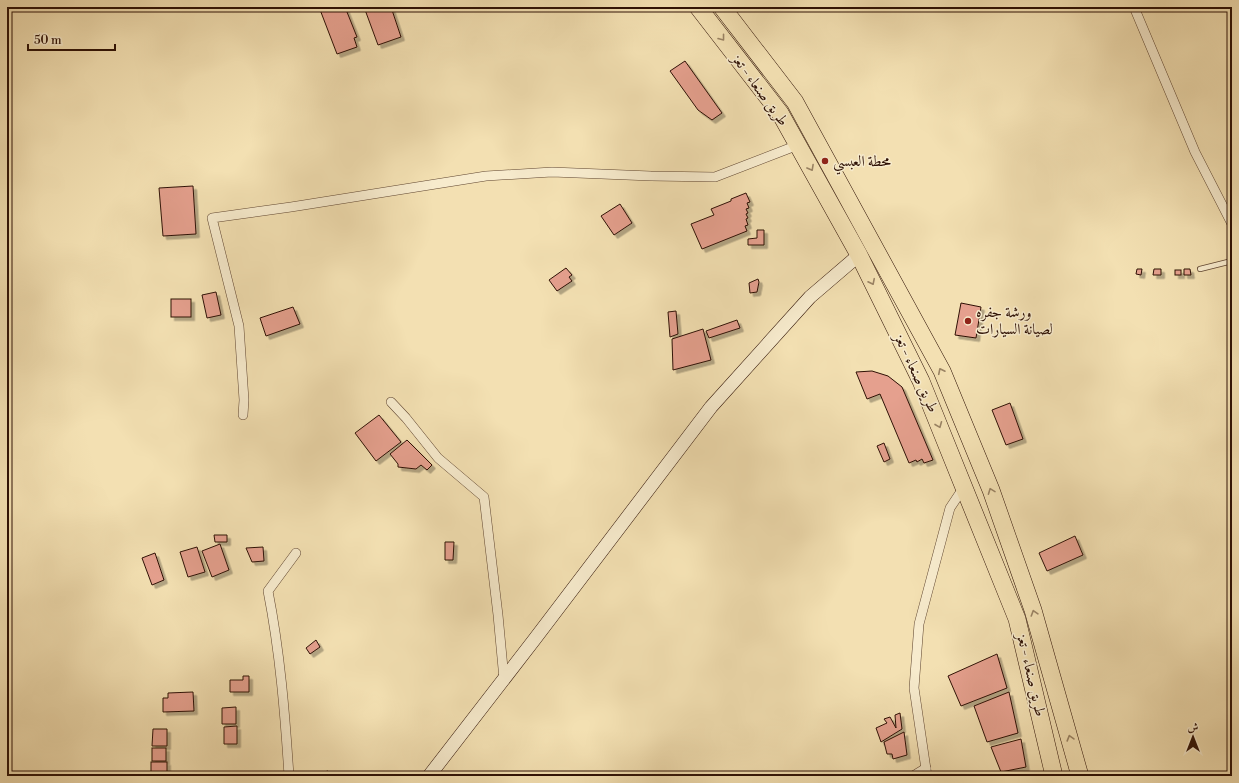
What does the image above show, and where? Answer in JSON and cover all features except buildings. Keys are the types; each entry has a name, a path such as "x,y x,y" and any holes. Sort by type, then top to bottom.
{"highway":[{"name":"طريق صنعاء - تعز","path":"698,7 780,113 859,255 921,381 1017,619 1054,776"},
{"name":"طريق صنعاء - تعز","path":"722,7 795,102 942,371 991,490 1033,610 1080,776"}],"street":[{"path":"1134,7 1195,152 1232,224"},
{"path":"242,415 244,400 239,326 212,218 486,176 552,172 715,177 798,145"},
{"path":"429,776 711,407 810,297 859,255"},
{"path":"391,402 406,418 438,458 484,497 504,679"},
{"path":"913,776 926,772 914,688 919,624 950,508 964,487"},
{"path":"289,776 286,726 276,634 268,591 296,553"}],"lane":[{"path":"1200,269 1232,261"}],"place":[{"name":"محطة العبسي","path":"825,161"},
{"name":"ورشة جفره لصيانة السيارات","path":"968,321"}]}
